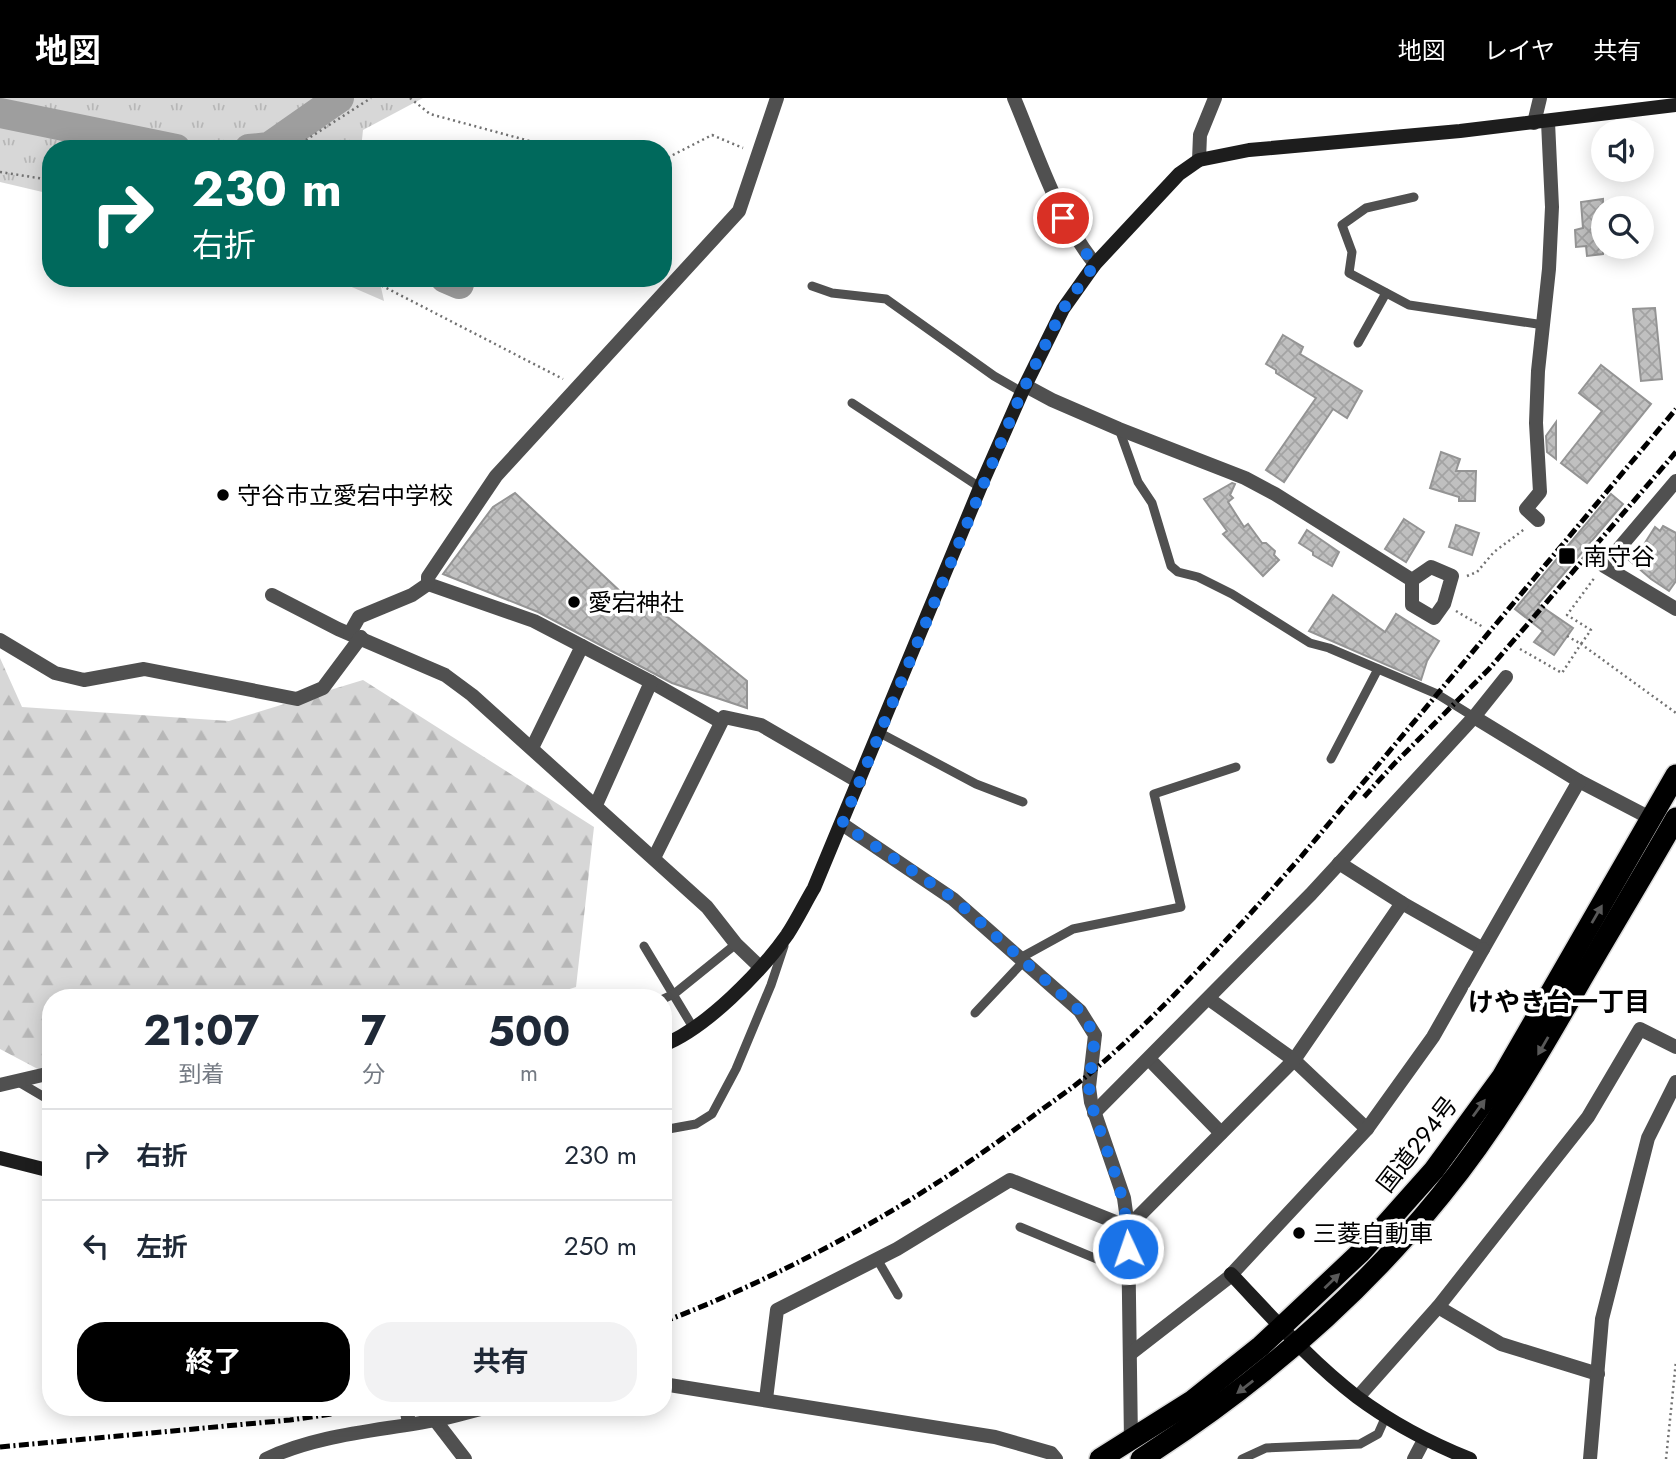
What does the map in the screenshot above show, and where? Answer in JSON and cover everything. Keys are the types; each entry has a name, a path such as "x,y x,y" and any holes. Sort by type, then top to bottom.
{"highway":[{"name":"国道294号","path":"1100,1459 1136,1450 1220,1406 1298,1344 1377,1268 1441,1195 1516,1092 1668,824 1676,775"},
{"name":"国道294号","path":"1136,1450 1282,1328 1361,1252 1434,1170 1502,1077 1668,824"}],"street":[{"path":"672,284 739,211 777,98"},
{"path":"1014,98 1063,218 1077,242 1095,264"},
{"path":"1199,160 1200,135 1215,98"},
{"path":"1538,520 1526,509 1540,492 1536,423 1538,371 1552,207 1540,98"},
{"path":"672,1040 694,1029 738,990 787,935 814,888 981,488 1024,389 1063,309 1095,264 1179,174 1199,160 1249,150 1541,122 1676,105"},
{"path":"429,584 429,577 496,476 669,287"},
{"path":"1024,389 1255,483 1412,580"},
{"path":"1676,481 1604,566 1676,609"},
{"path":"1432,567 1452,576 1444,604 1434,618 1412,606 1412,580 1432,567"},
{"path":"0,640 55,673 84,680 144,669 297,699 323,688 355,635 359,617 412,595 429,584"},
{"path":"429,584 534,621 721,722"},
{"path":"272,595 445,675 472,695 707,907 736,944 760,967"},
{"path":"532,748 582,646"},
{"path":"1094,1113 1209,999 1339,863 1474,717 1506,677"},
{"path":"596,805 651,682"},
{"path":"654,858 724,717 761,725 859,782"},
{"path":"1474,717 1579,781 1668,824"},
{"path":"1130,1354 1231,1274 1367,1129 1433,1037 1579,781"},
{"path":"842,824 953,898 1080,1011 1095,1035 1089,1087 1094,1113 1124,1198 1128,1227 1130,1354 1136,1450"},
{"path":"1339,863 1483,949"},
{"path":"1128,1227 1294,1060 1402,903"},
{"path":"1209,999 1294,1060 1367,1129"},
{"path":"1357,1397 1437,1307 1588,1117 1640,1029 1676,1047"},
{"path":"1149,1059 1221,1133"},
{"path":"0,1072 10,1082 42,1075"},
{"path":"1590,1459 1602,1319 1648,1138 1676,1082"},
{"path":"0,1158 42,1169"},
{"path":"766,1399 777,1310 877,1259 1010,1180 1128,1227"},
{"path":"1231,1274 1298,1344 1357,1397 1424,1440 1470,1459"},
{"path":"1437,1307 1501,1344 1598,1374"},
{"path":"672,1385 995,1437 1051,1453 1056,1459"},
{"path":"408,1416 409,1423"},
{"path":"266,1459 292,1447 452,1416"},
{"path":"435,1420 465,1459"},
{"path":"1414,1459 1424,1440"}],"lane":[{"path":"1414,197 1366,208 1342,225 1352,252 1349,273 1409,305 1544,325"},
{"path":"812,286 832,293 886,299 995,376 1024,389"},
{"path":"1358,343 1386,293"},
{"path":"852,403 981,488"},
{"path":"1119,429 1138,482 1152,503 1171,566 1178,572 1198,577 1232,594 1310,643 1329,648 1437,694 1474,717"},
{"path":"1331,759 1378,669"},
{"path":"880,733 976,784 1023,802"},
{"path":"975,1013 1024,959 1073,929 1181,907 1154,794 1236,767"},
{"path":"672,1128 696,1124 712,1114 736,1069 771,985 787,935"},
{"path":"674,994 736,944"},
{"path":"644,946 671,989"},
{"path":"672,991 694,1029"},
{"path":"10,1082 42,1097"},
{"path":"1020,1227 1128,1272"},
{"path":"877,1259 898,1295"},
{"path":"1242,1459 1266,1448 1360,1444 1378,1433 1386,1416"}],"path":[{"path":"306,140 371,98"},
{"path":"410,98 430,114 526,140"},
{"path":"672,155 712,135 759,155"},
{"path":"0,172 42,179"},
{"path":"385,287 578,386"},
{"path":"1463,578 1477,572 1494,552 1538,520"},
{"path":"1520,649 1562,673 1591,630 1567,615 1604,566"},
{"path":"1444,604 1483,627"},
{"path":"1567,636 1676,713"},
{"path":"1666,1459 1676,1361"}],"green space":[{"path":"0,98 423,98 363,130 362,140 42,140 42,192 0,182"},
{"path":"352,287 381,287 384,301"},
{"path":"0,658 22,707 229,721 363,680 594,827 576,987 42,989 42,1071 0,1049"}],"building":[{"path":"1591,201 1591,256 1587,256 1586,246 1576,247 1575,230 1583,228 1581,202"},
{"path":"1655,308 1662,379 1641,381 1633,309"},
{"path":"1283,335 1303,347 1300,354 1362,391 1347,418 1333,409 1284,482 1266,470 1316,398 1266,364"},
{"path":"1601,365 1651,404 1587,483 1561,463 1602,411 1579,393"},
{"path":"1556,422 1556,459 1547,452 1546,436"},
{"path":"1441,452 1460,459 1456,471 1476,471 1475,501 1459,501 1459,497 1430,488"},
{"path":"1232,483 1235,484 1230,495 1233,498 1228,502 1244,527 1248,524 1262,543 1275,551 1274,555 1279,560 1263,576 1223,534 1227,531 1204,499"},
{"name":"愛宕神社","path":"515,493 622,593 669,618 747,681 747,708 672,683 538,612 443,574 493,507"},
{"path":"1611,494 1623,504 1538,604 1573,628 1554,655 1534,642 1543,631 1515,609"},
{"path":"1404,519 1424,532 1406,562 1385,549"},
{"path":"1456,525 1479,533 1472,555 1449,547"},
{"path":"1663,526 1676,533 1676,581 1669,591 1629,560 1640,544 1643,546 1655,527 1660,531"},
{"path":"1307,530 1339,552 1332,566 1299,543"},
{"path":"1333,595 1385,632 1396,614 1439,641 1427,661 1421,680 1309,631"}],"waterway":[{"path":"279,140 339,98"},
{"path":"0,113 132,140"}],"railway":[{"path":"672,1318 809,1257 901,1205 990,1147 1078,1083 1121,1047 1200,968 1300,858 1676,409"},
{"path":"1364,797 1489,669 1676,452"},
{"path":"0,1447 317,1416"}],"place":[{"name":"守谷市立愛宕中学校","path":"223,495"},
{"name":"南守谷","path":"1567,556"},
{"name":"愛宕神社","path":"574,602"},
{"name":"三菱自動車","path":"1299,1233"}],"district":[{"name":"けやき台一丁目","path":"1559,1002"}],"route":[{"path":"1063,218 1077,242 1095,264 1063,309 1022,392 842,824 953,898 1080,1011 1095,1035 1089,1087 1091,1102 1124,1198 1128,1249"}]}
